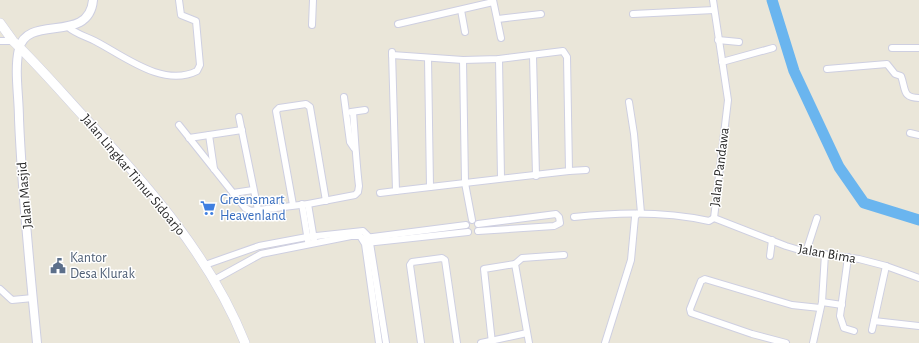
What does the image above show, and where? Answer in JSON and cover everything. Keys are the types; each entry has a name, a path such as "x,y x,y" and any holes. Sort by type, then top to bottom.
{"main road":[{"name":"Jalan Lingkar Timur Sidoarjo","path":"0,23 16,44 124,159 156,198 205,265 222,293 245,343"}],"street":[{"path":"0,41 16,44 38,31 68,27 80,23 86,18 92,8 93,0"},
{"path":"68,27 77,34 94,40 145,69 165,74 189,74 197,71 200,65 196,20 182,15 179,0"},
{"path":"312,25 313,0"},
{"name":"Jalan Pandawa","path":"574,217 639,213 694,217 710,221 714,218 728,100 713,0"},
{"path":"398,24 461,10 493,1 501,38"},
{"path":"461,10 465,32"},
{"path":"634,14 714,10"},
{"path":"498,19 541,14"},
{"path":"718,40 739,42"},
{"name":"Jalan Masjid","path":"16,44 20,137 37,343"},
{"path":"722,62 772,48"},
{"path":"892,48 919,48"},
{"path":"396,191 392,53 428,58 463,60 533,56 564,51 567,55 569,171"},
{"path":"533,56 536,176"},
{"path":"428,58 430,187"},
{"path":"499,59 501,178"},
{"path":"214,280 261,254 355,235 367,241 468,232 473,234 478,231 558,225 560,221 556,214 478,224 472,220 465,183 463,60"},
{"path":"827,69 887,64 895,74 901,76 908,96 911,98 919,98"},
{"path":"179,125 247,210 258,210 326,201 355,195 358,192 359,186 354,148 356,141 350,112 344,97"},
{"path":"605,343 631,260 634,217 639,213 634,134 629,102"},
{"path":"293,205 276,111 279,108 306,104 310,107 326,201"},
{"path":"350,112 365,110"},
{"path":"239,117 252,190 258,210"},
{"path":"189,138 242,130"},
{"path":"910,133 919,136"},
{"path":"208,135 214,170"},
{"path":"380,193 501,178 536,176 586,170"},
{"path":"233,193 252,190"},
{"path":"305,204 311,244"},
{"path":"541,216 542,226"},
{"name":"Jalan Bima","path":"714,218 806,252 848,257 886,266 919,278"},
{"path":"806,252 817,218"},
{"path":"367,241 466,225 472,220"},
{"path":"478,224 478,231"},
{"path":"466,225 468,232"},
{"path":"205,265 259,246 310,236 360,230 365,232 386,343"},
{"path":"770,256 772,240"},
{"path":"367,241 379,343"},
{"path":"259,246 261,254"},
{"path":"245,250 250,259"},
{"path":"233,254 238,266"},
{"path":"813,343 821,305 825,254"},
{"path":"492,342 483,270 486,267 515,264 522,258 564,255"},
{"path":"848,257 840,318 843,327 854,331"},
{"path":"421,343 410,265 412,262 442,258 446,260 457,343"},
{"path":"515,264 529,343"},
{"path":"872,330 886,266"},
{"path":"786,343 752,334 691,313 690,308 701,281 705,279 792,305 842,305"},
{"path":"0,290 12,300 33,298"},
{"path":"874,321 919,325"},
{"path":"481,343 492,342 528,333"}],"waterway":[{"path":"772,0 794,71 839,167 864,203 919,220"}],"place":[{"name":"Greensmart Heavenland","path":"208,208"},
{"name":"Kantor Desa Klurak","path":"58,266"}]}
